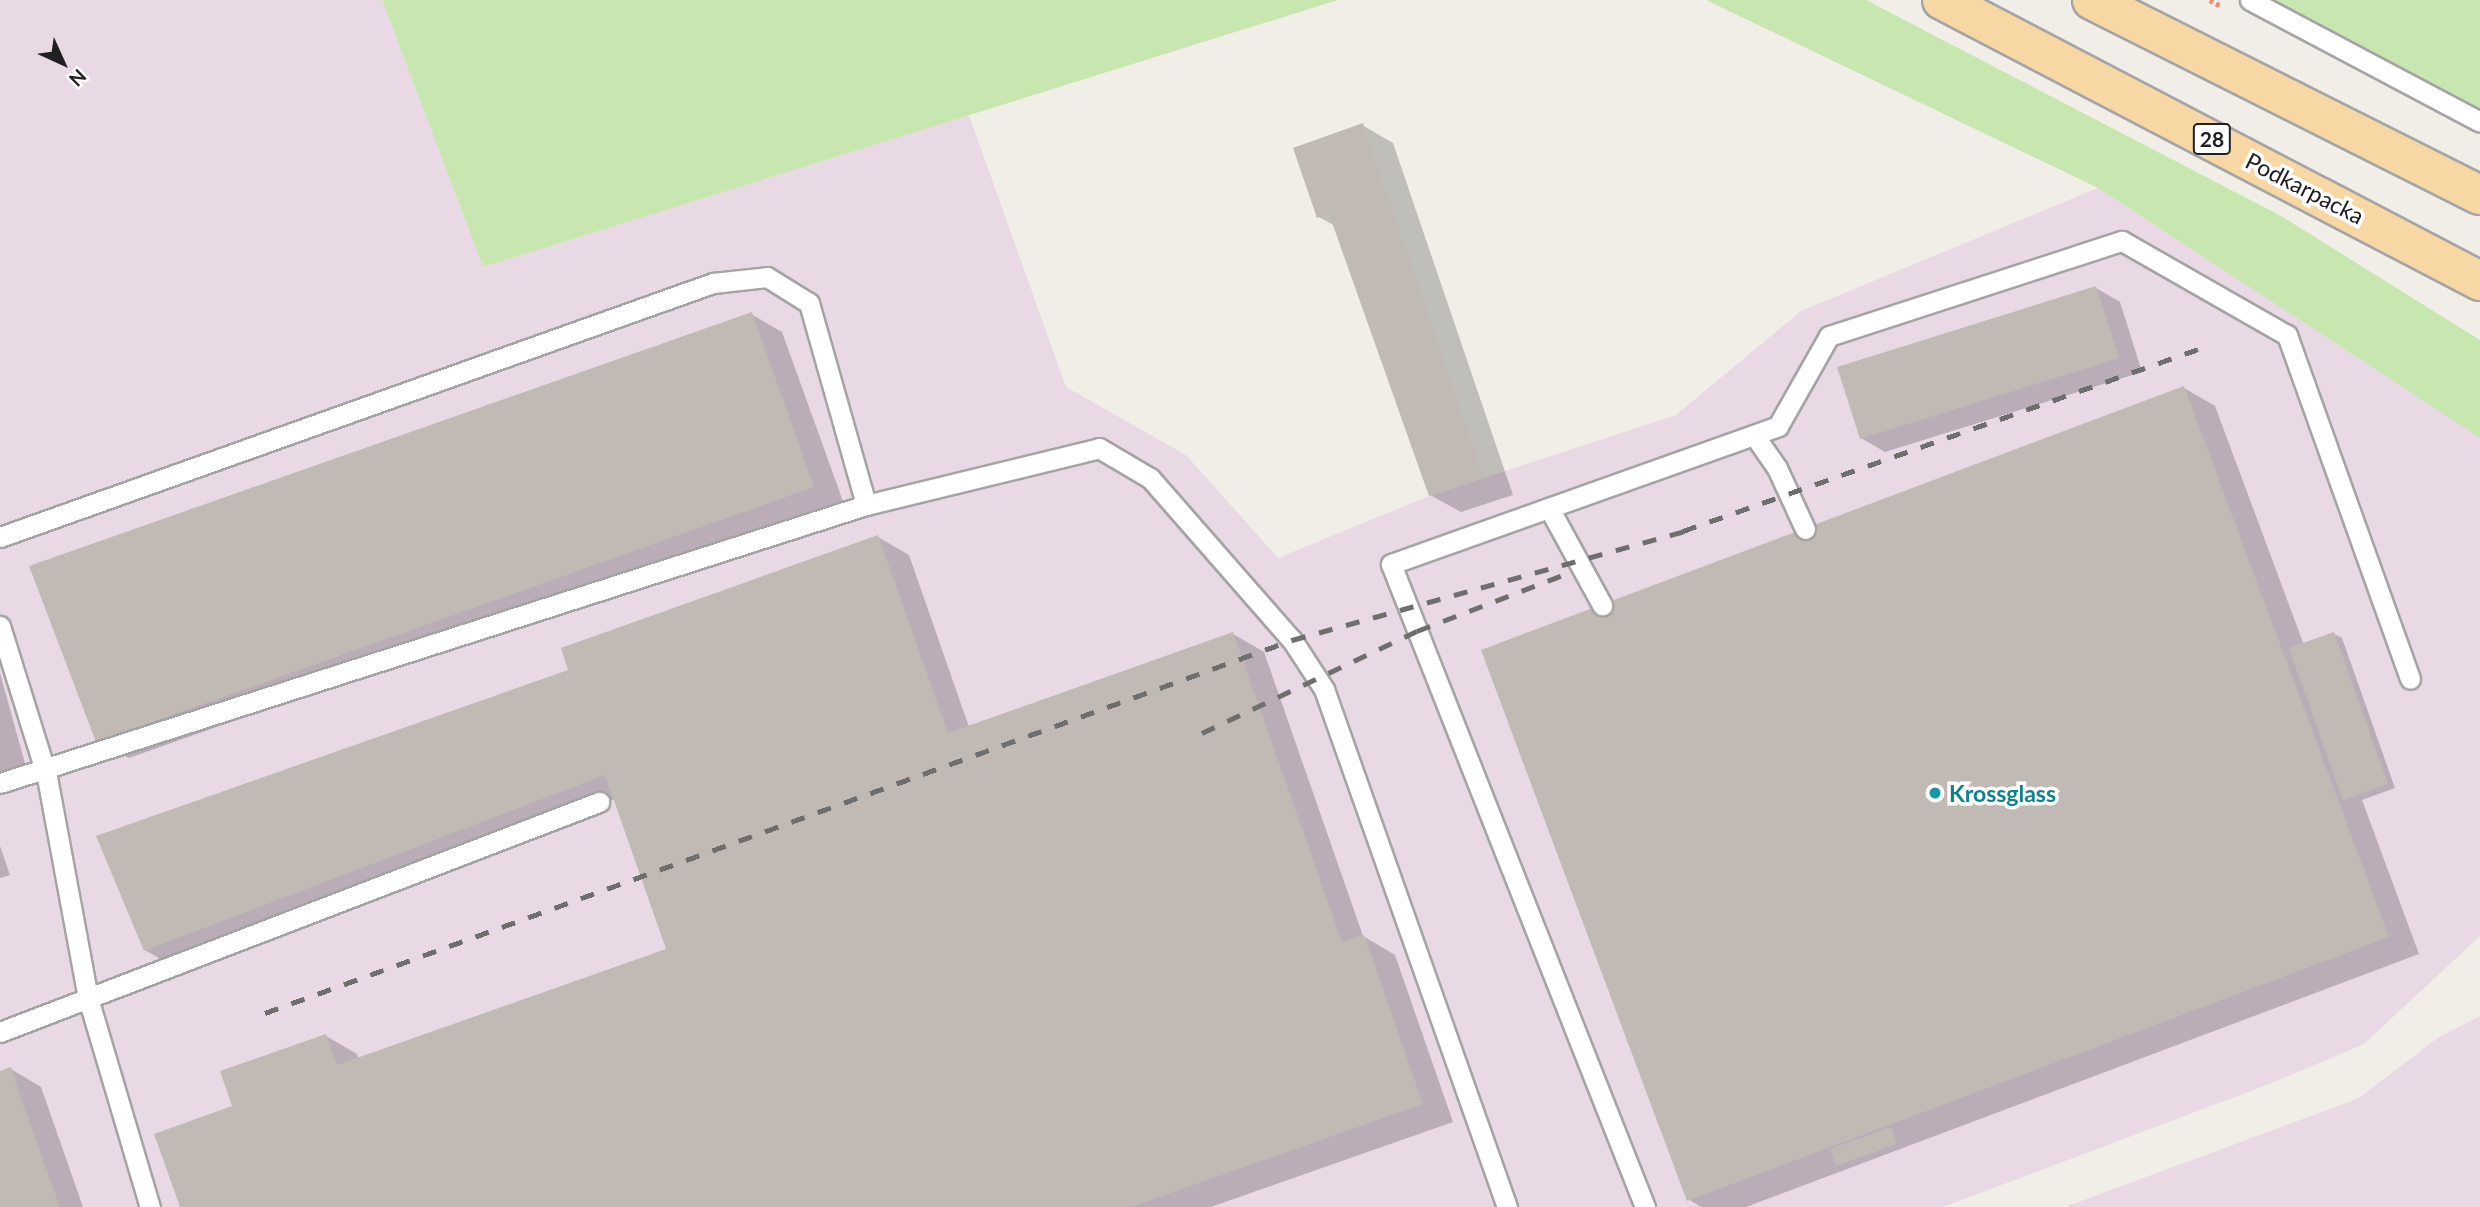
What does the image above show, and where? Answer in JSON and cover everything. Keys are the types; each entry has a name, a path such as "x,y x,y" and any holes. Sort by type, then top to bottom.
{"main road":[{"name":"Podkarpacka","path":"1942,0 2480,281"},
{"path":"2092,0 2480,195"}],"lane":[{"path":"2250,0 2480,122"},
{"path":"1645,1207 1391,564 1778,426 1829,336 2122,241 2287,335 2410,680"},
{"path":"0,537 713,284 767,277 809,303 866,505"},
{"path":"1754,435 1777,468 1805,529"},
{"path":"0,783 866,505 1099,448 1150,478 1292,640 1324,689 1507,1207"},
{"path":"1549,508 1602,605"},
{"path":"0,626 45,769 88,998 150,1207"},
{"path":"0,1032 599,802"}],"shaded area":[{"path":"0,0 382,0 483,267 969,115 1066,387 1186,455 1278,558 1429,496 1676,415 1801,311 2098,188 2480,438 2480,936 2364,1044 2272,1083 1943,1207 0,1207"},
{"path":"2480,1016 2480,1207 2065,1207 2357,1099 2439,1037"}],"green space":[{"path":"382,0 1338,0 483,267"},
{"path":"1706,0 1866,0 2281,216 2480,340 2480,438 2098,188"},
{"path":"2274,0 2480,0 2480,112 2427,83"}],"building":[{"path":"1363,123 1484,478 1429,496 1329,214 1317,218 1293,148"},
{"path":"2096,286 2119,358 1860,439 1837,367"},
{"path":"752,312 814,487 96,742 29,566"},
{"name":"Krossglass","path":"2184,386 2389,937 1687,1201 1481,650"},
{"path":"878,535 948,733 1233,632 1342,942 1364,935 1423,1104 1131,1207 180,1207 154,1134 232,1106 220,1071 326,1034 337,1065 666,949 605,775 144,951 96,836 568,670 561,648"},
{"path":"2334,632 2388,784 2343,800 2289,648"},
{"path":"11,1067 60,1207 0,1207 0,1071"},
{"path":"1891,1127 1897,1144 1836,1166 1830,1149"}],"railway":[{"path":"1683,531 2204,347"},
{"path":"265,1013 1292,640 1691,529"},
{"path":"1202,733 1417,631 1571,572"}],"place":[{"name":"Krossglass","path":"1935,793"}]}
